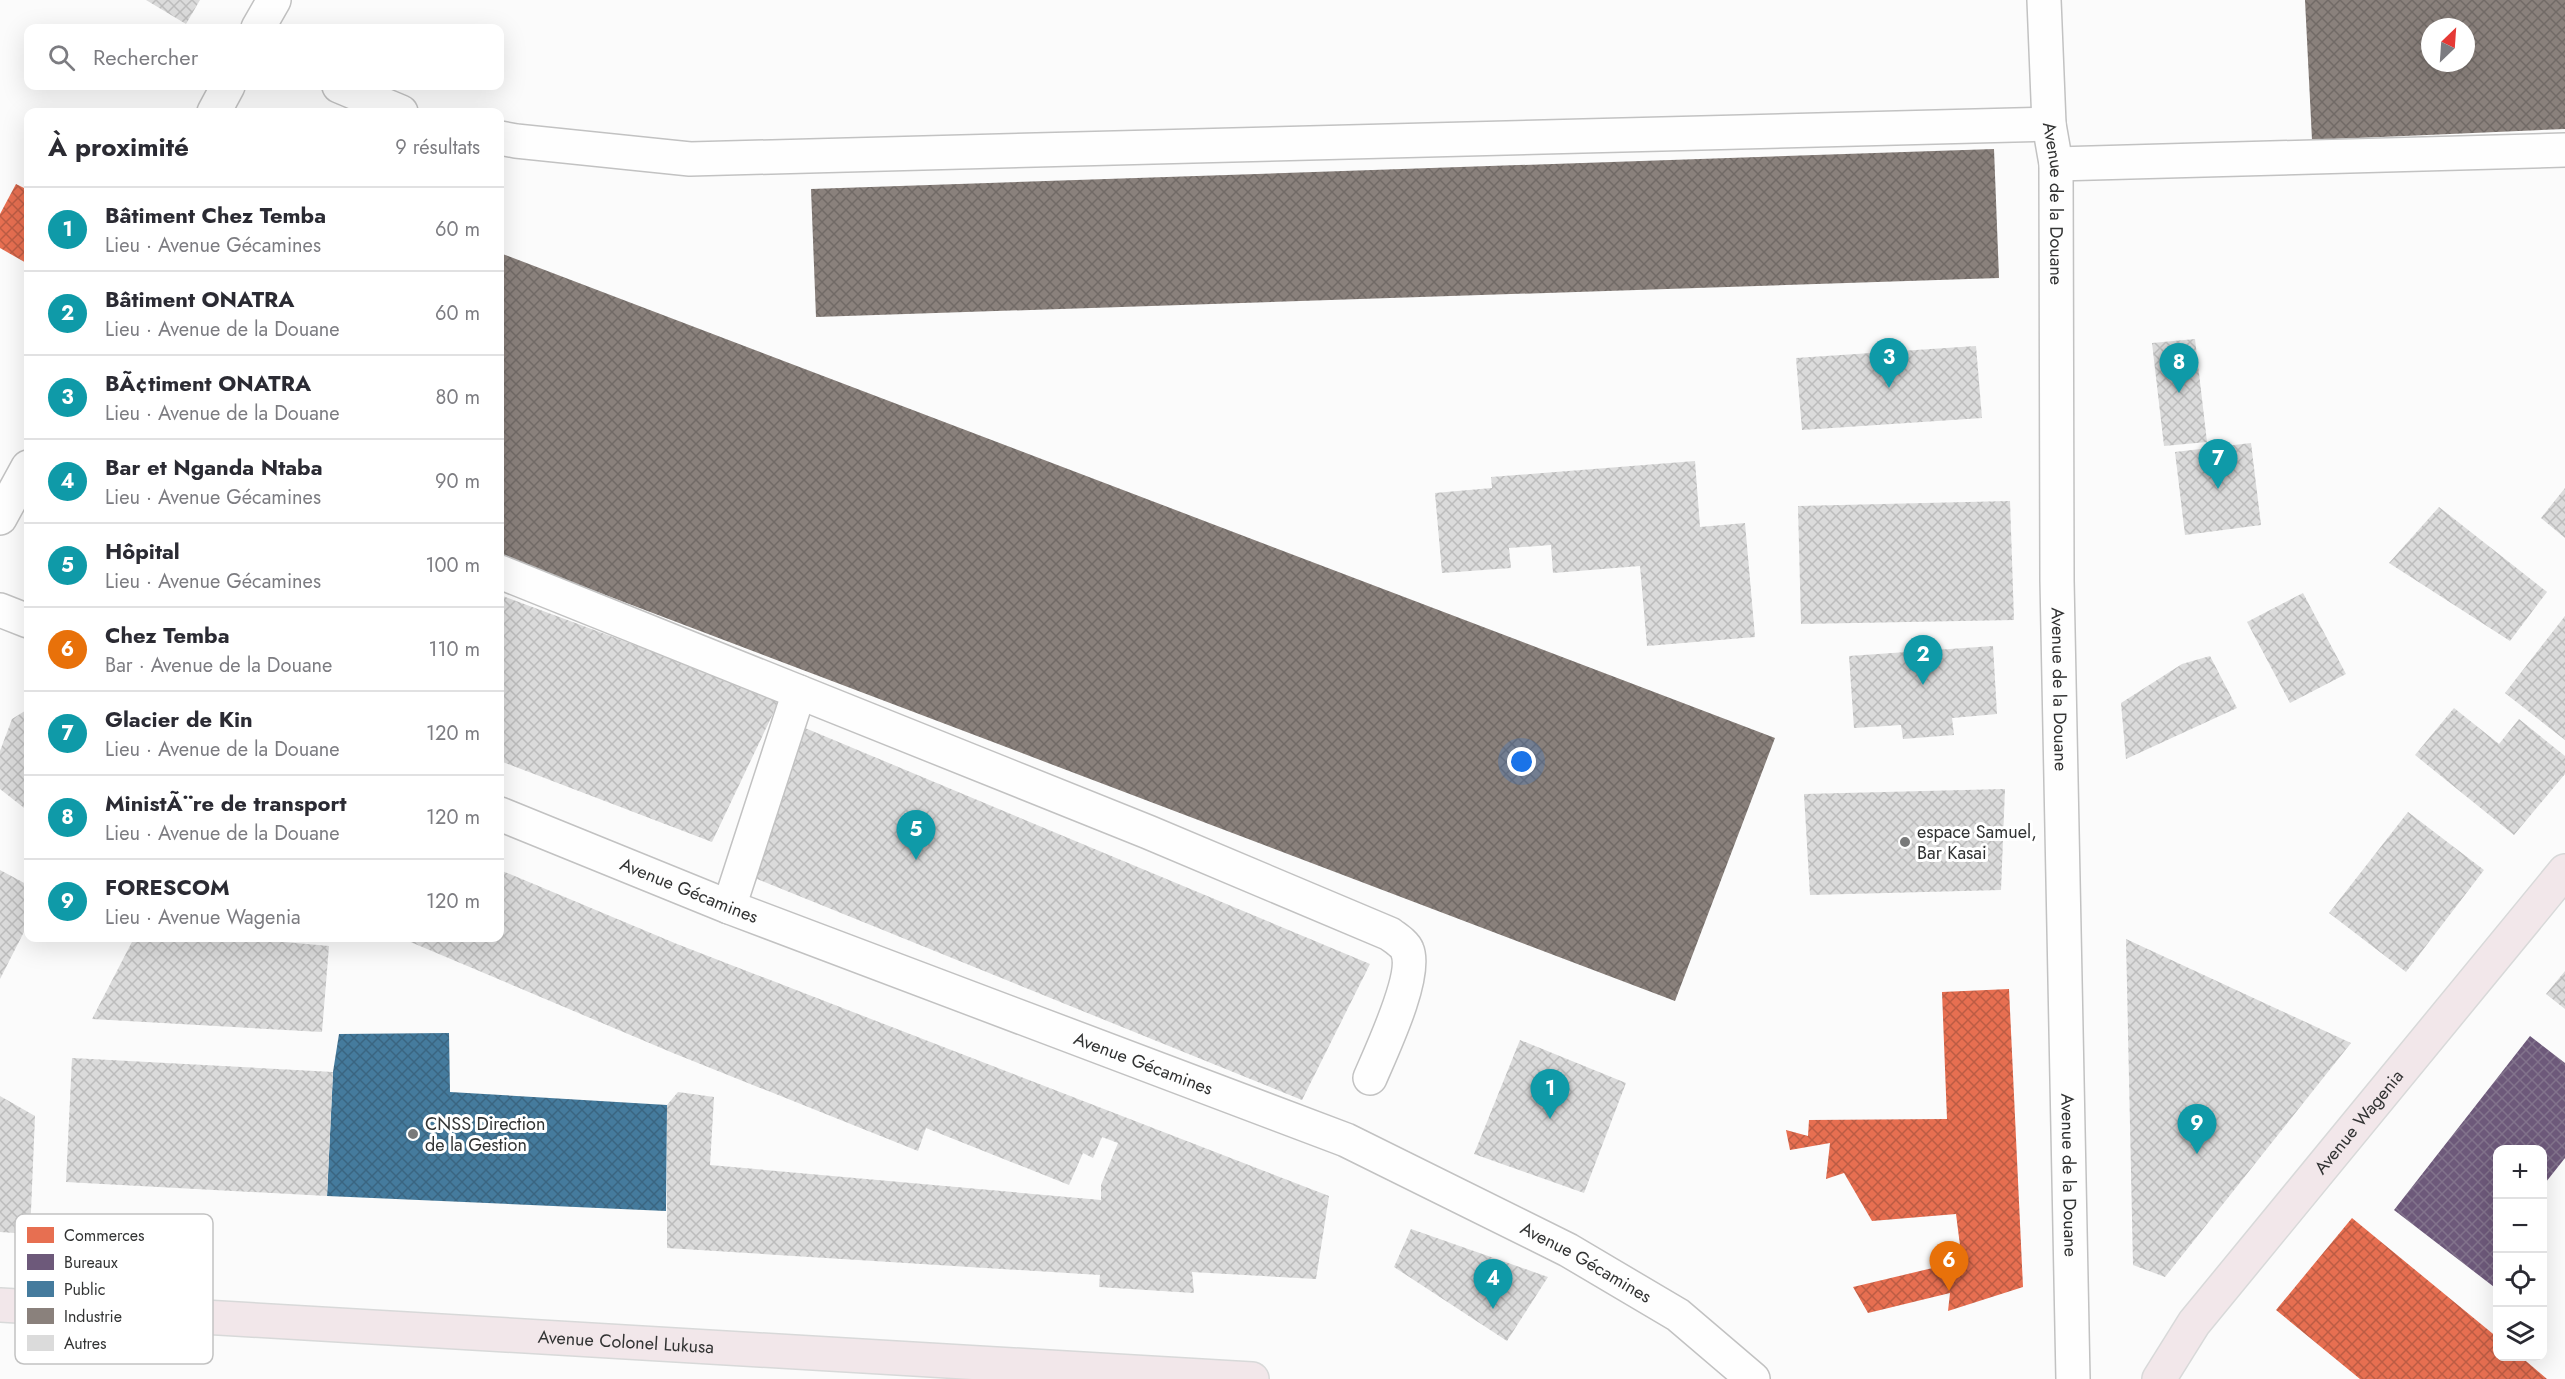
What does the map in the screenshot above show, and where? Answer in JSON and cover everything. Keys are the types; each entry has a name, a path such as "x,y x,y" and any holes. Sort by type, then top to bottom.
{"main road":[{"name":"Avenue Wagenia","path":"2159,1379 2194,1323 2565,871"},
{"name":"Avenue Colonel Lukusa","path":"0,1305 15,1306"},
{"name":"Avenue Colonel Lukusa","path":"213,1318 1252,1379"}],"street":[{"path":"260,24 274,0"},
{"name":"Avenue de la Douane","path":"2044,0 2049,124 2056,164 2057,592 2073,1379"},
{"path":"216,108 226,90"},
{"path":"349,90 391,108"},
{"path":"504,139 690,159 2049,124"},
{"path":"2056,164 2565,150"},
{"path":"0,518 24,474"},
{"path":"504,574 1148,832 1390,934 1407,948 1410,963 1401,1002 1370,1078"},
{"path":"0,610 24,619"},
{"path":"729,907 799,692"},
{"name":"Avenue Gécamines","path":"504,816 729,907 1346,1140 1578,1256 1678,1315 1753,1379"}],"building: Commerces":[{"path":"16,184 24,188 24,262 0,248 0,214"},
{"path":"2009,989 2023,1287 1948,1311 1950,1293 1868,1313 1853,1287 1962,1261 1956,1214 1872,1221 1844,1173 1826,1179 1830,1143 1790,1150 1786,1130 1808,1136 1809,1120 1947,1119 1942,992"},
{"path":"2352,1218 2493,1334 2493,1361 2526,1361 2547,1379 2360,1379 2276,1310"}],"building: Bureaux":[{"path":"2530,1036 2565,1063 2565,1158 2547,1181 2547,1145 2493,1145 2493,1286 2394,1210"}],"building: Public":[{"path":"449,1033 450,1092 667,1105 666,1211 327,1196 333,1072 339,1034"}],"building: Industrie":[{"path":"2305,0 2565,0 2565,129 2312,140"},
{"path":"1994,149 1999,278 816,317 811,189"},
{"path":"504,255 1775,738 1675,1001 504,557"}],"building: Autres":[{"path":"146,0 200,0 186,24"},
{"path":"2195,339 2207,442 2164,446 2152,343"},
{"path":"1976,346 1982,418 1802,430 1796,358"},
{"path":"2251,443 2261,525 2185,535 2175,452"},
{"path":"1695,461 1700,527 1745,523 1755,637 1647,646 1640,566 1553,573 1551,545 1509,548 1511,568 1442,573 1435,493 1492,488 1491,477"},
{"path":"2565,488 2565,538 2541,518"},
{"path":"2010,501 2014,620 1801,624 1798,506"},
{"path":"2439,507 2547,592 2510,641 2389,563"},
{"path":"2303,593 2346,674 2290,703 2247,622"},
{"path":"504,596 780,699 712,842 504,763"},
{"path":"2565,616 2565,740 2505,693"},
{"path":"1993,646 1997,714 1952,718 1954,735 1903,739 1901,725 1854,728 1849,656"},
{"path":"2210,656 2237,708 2126,759 2121,703 2182,664"},
{"path":"2454,708 2499,744 2519,719 2565,756 2565,774 2514,835 2415,755"},
{"path":"24,712 24,808 0,789 0,751 12,719"},
{"path":"805,728 1370,964 1302,1100 752,877"},
{"name":"espace Samuel, Bar Kasai","path":"2005,789 2001,890 1810,895 1804,794"},
{"path":"2408,812 2484,870 2406,972 2329,913"},
{"path":"0,870 24,883 24,932 0,979"},
{"path":"504,872 677,944 1329,1196 1316,1279 1192,1272 1194,1293 1099,1287 1100,1275 667,1248 667,1105 678,1092 714,1097 710,1165 1101,1200 1101,1185 1118,1143 1102,1137 1093,1158 1083,1153 1069,1185 926,1128 918,1151 673,1053 410,942 504,942"},
{"path":"2126,939 2351,1043 2165,1277 2133,1265"},
{"path":"132,942 284,942 329,946 322,1032 92,1019"},
{"path":"2565,971 2565,1009 2546,994"},
{"path":"1520,1040 1626,1083 1584,1193 1474,1154"},
{"path":"72,1058 333,1072 327,1196 66,1182"},
{"path":"0,1096 35,1116 31,1214 15,1214 15,1233 0,1232"},
{"path":"1411,1229 1548,1277 1507,1341 1394,1267"}],"place":[{"name":"BÃ¢timent ONATRA","path":"1889,388"},
{"name":"MinistÃ¨re de transport","path":"2179,393"},
{"name":"Glacier de Kin","path":"2218,489"},
{"name":"Bâtiment ONATRA","path":"1923,685"},
{"name":"espace Samuel, Bar Kasai","path":"1905,842"},
{"name":"Hôpital","path":"916,860"},
{"name":"Bâtiment Chez Temba","path":"1550,1119"},
{"name":"CNSS Direction de la Gestion","path":"413,1134"},
{"name":"FORESCOM","path":"2197,1154"},
{"name":"Chez Temba","path":"1949,1291"},
{"name":"Bar et Nganda Ntaba","path":"1493,1309"}]}
